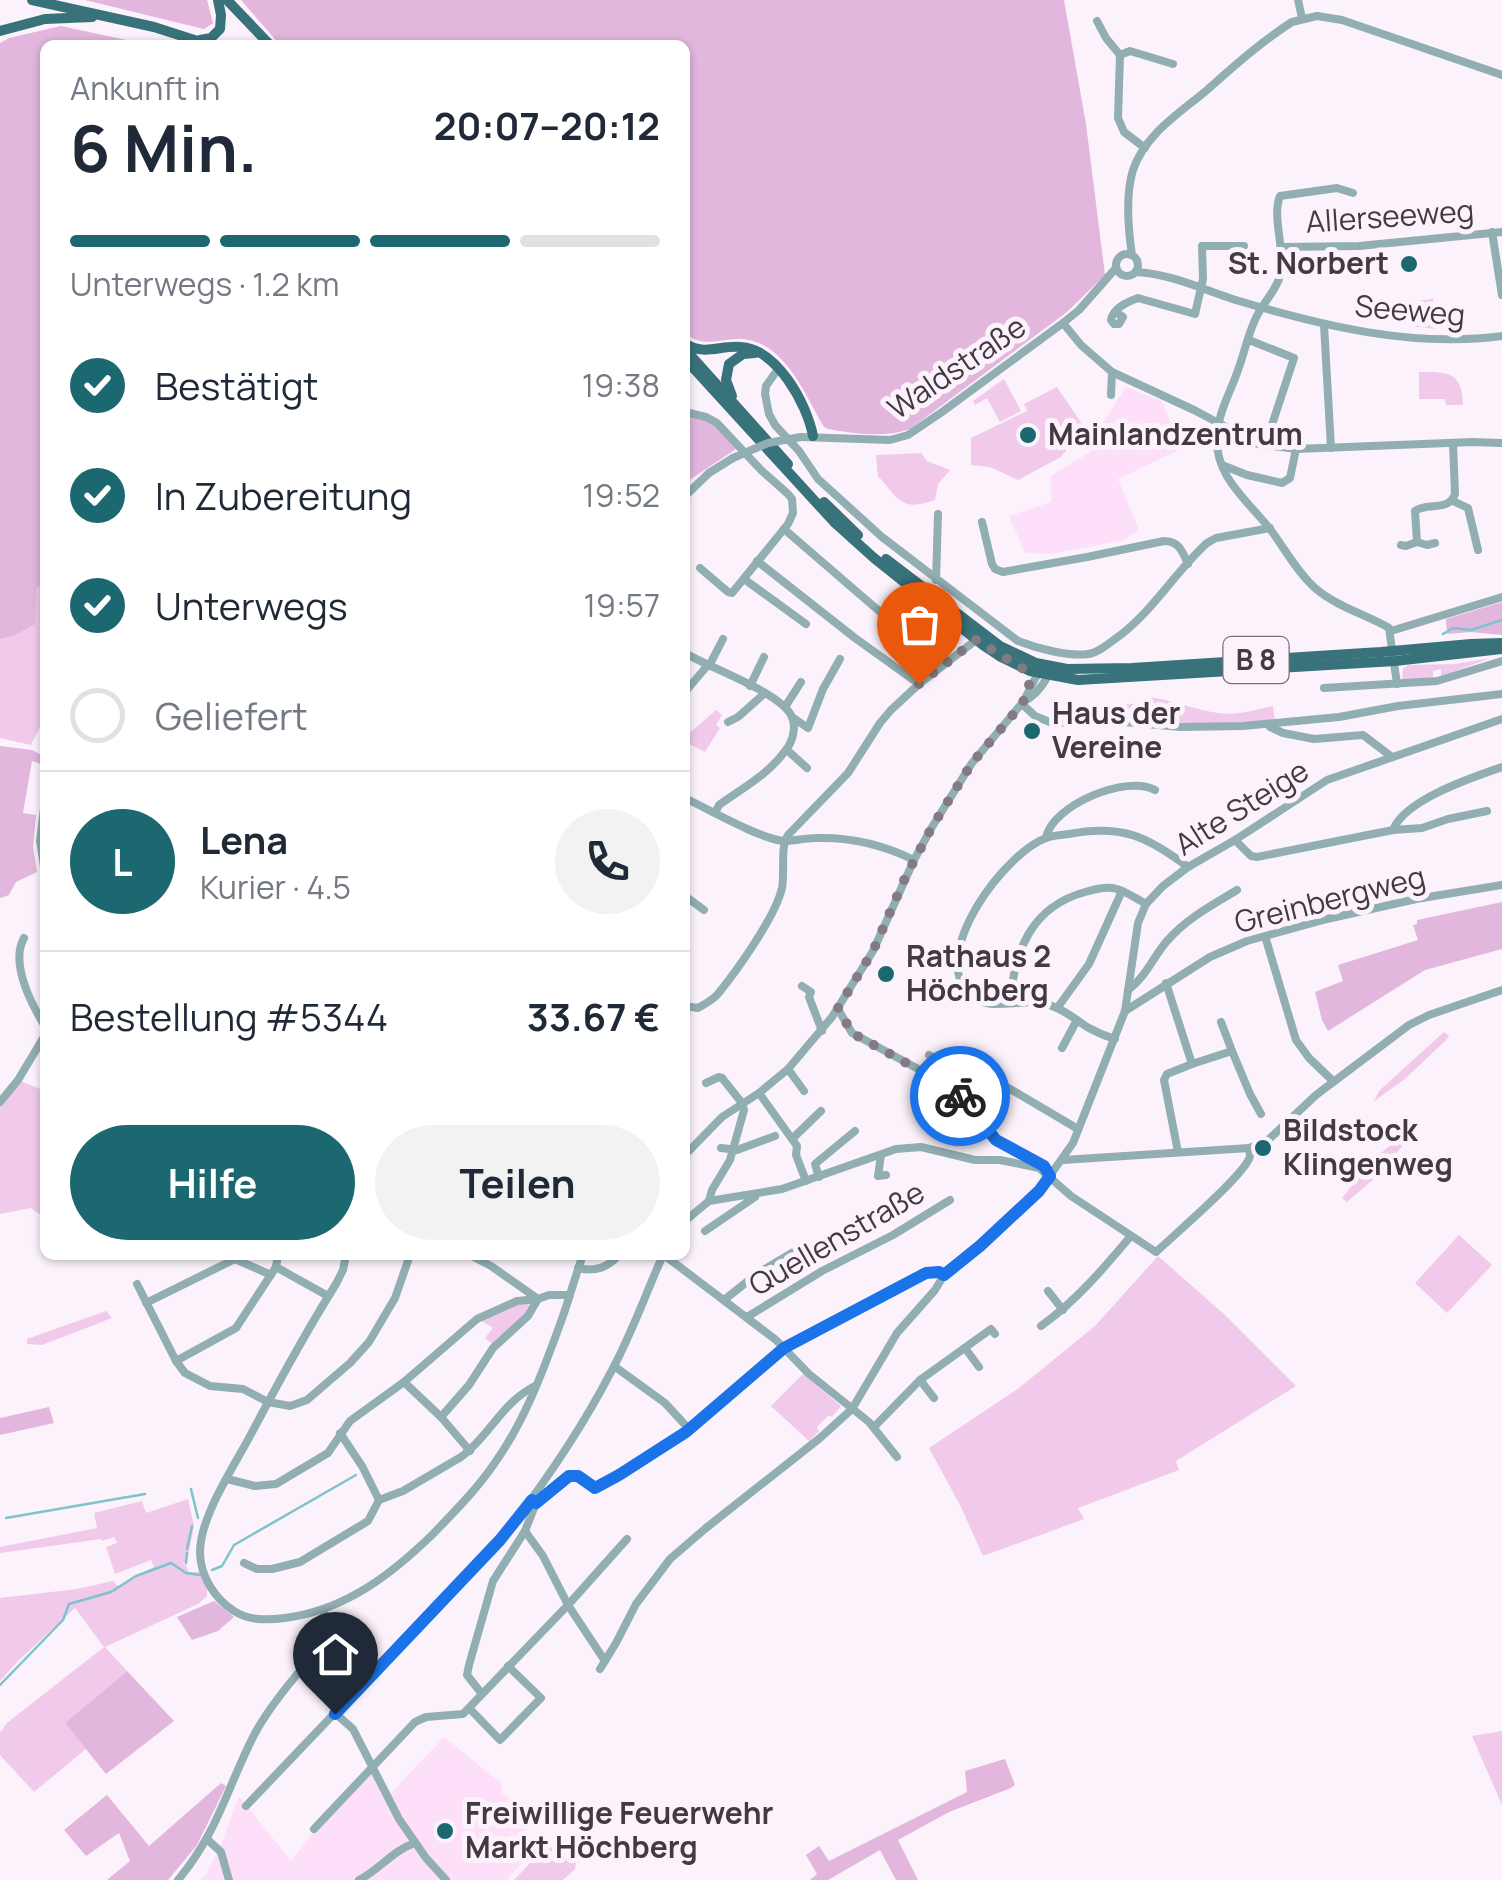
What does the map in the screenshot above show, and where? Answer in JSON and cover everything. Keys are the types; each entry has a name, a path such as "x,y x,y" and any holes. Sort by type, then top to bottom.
{"main road":[{"path":"32,0 154,27 194,40 211,38 220,29 218,0"},
{"path":"227,0 265,40"},
{"path":"0,31 44,19 112,17"},
{"path":"690,347 709,351 747,347 760,354 778,369 808,413 806,437"},
{"name":"B 8","path":"690,352 808,486 879,554 984,636 1046,670 1078,680 1107,679 1502,646"},
{"path":"737,406 726,380 727,369 738,356 760,354"},
{"name":"B 8","path":"690,364 843,531 976,640 1022,668 1085,670 1380,652 1395,656 1449,646 1502,646"},
{"path":"690,376 705,381"}],"street":[{"path":"1298,0 1302,18"},
{"path":"1127,255 1118,258 1116,268 1122,276 1130,276 1137,268 1127,255 1129,195 1133,170 1145,148 1171,118 1279,30 1302,18 1326,16 1342,20 1502,75"},
{"path":"1097,20 1120,55 1118,118 1124,132 1145,148"},
{"path":"1120,55 1130,51 1173,64"},
{"path":"1353,193 1337,188 1280,196 1280,275 1272,296 1256,318 1217,436 1222,465 1230,482 1304,576 1334,602 1386,625 1391,631 1398,684"},
{"path":"1497,232 1502,295"},
{"name":"Allerseeweg","path":"1282,246 1359,246 1497,232"},
{"path":"1116,312 1138,298 1194,314 1201,288 1202,246 1244,246"},
{"name":"Waldstraße","path":"690,491 709,473 756,447 806,437 890,440 908,435 1063,323 1116,268"},
{"name":"Seeweg","path":"1137,268 1324,325 1452,340 1502,336"},
{"name":"Waldstraße","path":"1104,284 1122,276"},
{"path":"1063,323 1112,372 1265,446 1296,449 1453,442 1502,444"},
{"path":"1324,325 1331,448"},
{"path":"1249,340 1294,358 1265,446"},
{"path":"778,369 765,394 769,414 830,490 936,580 1018,641 1033,647 1089,654 1144,616 1205,545 1216,538 1270,528"},
{"path":"1111,395 1112,372"},
{"path":"690,413 717,423 788,494 793,513 732,593 700,568"},
{"path":"1417,542 1416,510 1453,501 1453,442"},
{"path":"1222,465 1282,482 1290,478 1296,449"},
{"path":"1453,501 1468,508 1478,550"},
{"path":"936,580 938,514"},
{"path":"982,522 992,564 998,571 1087,558 1164,541 1179,546 1188,564"},
{"path":"784,529 948,663"},
{"path":"1401,545 1435,543"},
{"path":"757,561 919,684"},
{"path":"744,579 806,624"},
{"path":"1380,652 1391,631 1502,597"},
{"path":"690,686 708,666 723,639"},
{"path":"690,1010 716,996 775,909 784,874 783,841 848,773 880,723 919,684 976,640"},
{"path":"690,656 765,693 818,734"},
{"path":"750,686 764,657"},
{"path":"808,728 823,688 840,659"},
{"path":"1324,688 1451,678 1502,661"},
{"path":"1022,668 1030,687"},
{"path":"690,1149 722,1117 788,1069 822,1031 873,951 914,860 972,763 1046,670"},
{"path":"1023,703 1032,698 1046,670"},
{"path":"785,707 801,682"},
{"path":"728,722 765,693"},
{"path":"1023,703 1036,716 1052,723 1113,721 1181,727 1266,725 1502,694"},
{"path":"715,812 787,750 793,734 792,717"},
{"name":"Alte Steige","path":"1146,904 1188,866 1327,780 1502,718"},
{"path":"1266,725 1314,739 1363,734 1392,757"},
{"path":"787,750 806,768"},
{"path":"1393,830 1398,819 1451,785 1502,767"},
{"path":"1046,838 1052,823 1096,794 1123,787 1150,786 1155,790"},
{"path":"690,800 783,841 816,838 858,842 914,860"},
{"path":"1235,840 1257,857 1393,830 1422,828 1487,812"},
{"path":"1115,1039 1095,1032 1058,1007 1025,1001 988,1005 970,995 959,972 959,954 972,915 985,892 1015,859 1046,838 1090,830 1127,832 1160,845 1188,866"},
{"name":"Greinbergweg","path":"1125,1011 1228,948 1398,903 1502,886"},
{"path":"525,1531 603,1665 636,1604 670,1559 852,1409 897,1334 944,1275 1039,1191 1062,1160 1125,1011 1133,944 1146,904 1122,891 1106,888 1061,902 1048,911 1027,936 1016,959 1010,1003"},
{"path":"1128,990 1146,974 1171,936 1203,910 1237,890"},
{"path":"1058,1007 1088,964 1122,891"},
{"path":"690,900 704,910"},
{"path":"1265,936 1296,1040 1333,1081"},
{"path":"24,938 19,946 20,965 40,1016"},
{"path":"1166,983 1192,1064"},
{"path":"802,986 811,992 809,998 822,1031"},
{"path":"1062,1160 1248,1148 1267,1142 1333,1081 1408,1025 1502,990"},
{"path":"838,1008 852,1033 958,1094 996,1140 1044,1166 1050,1176"},
{"path":"1062,1048 1077,1020"},
{"path":"1222,1022 1260,1114"},
{"path":"0,1102 40,1043"},
{"path":"1178,1152 1164,1080 1167,1074 1232,1051"},
{"path":"928,1054 959,1073 995,1080 1078,1129"},
{"path":"788,1069 804,1091"},
{"path":"690,1217 709,1201 730,1160 744,1110 724,1075 706,1084"},
{"path":"759,1093 793,1138 806,1181"},
{"path":"793,1138 821,1111"},
{"path":"819,1177 815,1164 855,1131"},
{"path":"720,1148 738,1150 775,1136"},
{"path":"709,1201 740,1200 896,1149 921,1148 1038,1168 1071,1196 1156,1252 1228,1184 1250,1156 1248,1148"},
{"path":"880,1156 878,1176 886,1175"},
{"path":"705,1231 730,1215 740,1200"},
{"name":"Quellenstraße","path":"746,1317 950,1200"},
{"path":"1042,1326 1100,1272 1130,1236"},
{"path":"724,1300 758,1273 802,1247"},
{"path":"146,1304 225,1260"},
{"path":"239,1260 328,1296"},
{"path":"176,1361 236,1328 276,1260"},
{"path":"345,1260 205,1526 202,1568 216,1595 241,1615 275,1620 345,1601 381,1580 451,1516 501,1454 559,1329 580,1260"},
{"path":"136,1284 176,1361 186,1372 202,1383 243,1389 280,1406 299,1405 370,1342 395,1298 408,1260"},
{"path":"479,1260 538,1299"},
{"path":"578,1268 603,1268 613,1260"},
{"path":"246,1806 534,1501 614,1366 661,1260"},
{"path":"670,1260 784,1348 874,1427 897,1457"},
{"path":"482,1694 471,1682 470,1665 493,1581 525,1531 534,1501 569,1476 578,1476 592,1487 600,1486 689,1429 784,1348 926,1273 944,1275"},
{"path":"1048,1291 1062,1310"},
{"path":"227,1479 254,1486 276,1484 328,1453 350,1420 404,1382 477,1319 517,1301 570,1295"},
{"path":"441,1417 470,1385 499,1340 528,1316 538,1299"},
{"path":"874,1427 920,1380 991,1329 994,1334"},
{"path":"965,1348 980,1367"},
{"path":"614,1366 665,1402 689,1429"},
{"path":"920,1380 934,1398"},
{"path":"404,1382 470,1451"},
{"path":"244,1563 256,1570 272,1570 300,1562 368,1521 378,1500 402,1491 470,1451 502,1410 535,1386"},
{"path":"340,1433 378,1500"},
{"path":"314,1828 415,1722 426,1717 463,1714 627,1539"},
{"path":"178,1880 208,1840 264,1717 323,1643 327,1628 323,1610"},
{"path":"469,1708 500,1740 541,1698 508,1666"},
{"path":"335,1714 353,1729 399,1819 439,1878"},
{"path":"208,1840 221,1852 229,1880"},
{"path":"358,1880 415,1843"}],"shaded area":[{"path":"85,0 207,0 213,23 204,29"},
{"path":"241,0 1064,0 1086,124 1105,275 1067,312 910,429 859,434 828,429 791,371 769,348 755,341 705,342 690,337 690,40 276,40"},
{"path":"61,26 127,40 40,40 40,586 36,589 35,624 0,639 0,43"},
{"path":"1433,299 1436,329 1411,326 1407,302"},
{"path":"1419,372 1452,376 1460,386 1463,405 1446,405 1445,399 1419,399"},
{"path":"1004,379 1021,411 1000,422 987,398 975,405 973,401"},
{"name":"Mainlandzentrum","path":"1057,387 1084,427 1061,457 1018,480 990,467 971,465 971,438 1027,411 1024,404"},
{"path":"1126,387 1162,401 1181,449 1118,479 1139,530 1124,540 1051,554 1025,553 1009,516 1051,502 1051,476 1090,452 1099,428"},
{"path":"690,413 706,417 739,447 690,480"},
{"path":"921,453 927,461 950,470 938,484 935,500 909,504 878,478 876,455"},
{"path":"40,586 40,727 31,745 0,738 0,639 13,636"},
{"path":"1502,602 1502,635 1447,634 1446,619"},
{"path":"1491,658 1441,676 1441,669 1433,671 1433,677 1402,680 1403,668 1409,665"},
{"path":"1147,697 1225,714 1273,706 1275,722 1163,722 1168,716 1167,709 1156,711 1155,720 1069,719 1069,711 1084,716 1100,707 1142,703"},
{"path":"716,710 722,715 716,725 720,728 705,752 690,744 690,733"},
{"path":"0,746 32,750 40,754 40,763 32,761 23,813 36,815 33,847 37,872 16,882 9,895 0,898"},
{"path":"1502,902 1502,949 1425,970 1328,1031 1315,992 1343,981 1338,965 1418,940 1413,925 1417,920"},
{"path":"1444,1032 1449,1036 1446,1040 1406,1078 1373,1102 1380,1090"},
{"path":"18,1080 40,1089 40,1214 31,1208 0,1214 0,1102"},
{"path":"1398,1138 1405,1143 1376,1177 1347,1202 1342,1198 1368,1165"},
{"path":"1459,1235 1492,1265 1447,1313 1415,1283"},
{"path":"1158,1256 1296,1386 1176,1461 1179,1470 1078,1508 1084,1519 983,1556 929,1448 1019,1388 1095,1326"},
{"path":"528,1303 532,1308 493,1344 485,1338 493,1328 482,1321"},
{"path":"106,1311 112,1318 42,1345 27,1344 27,1339"},
{"path":"803,1374 841,1406 817,1427 819,1431 809,1441 771,1406"},
{"path":"49,1407 54,1423 0,1435 0,1418"},
{"path":"188,1499 194,1526 187,1562 182,1563 189,1572 200,1572 207,1596 198,1604 105,1647 127,1671 65,1723 86,1749 34,1792 0,1755 0,1733 7,1723 104,1647 75,1608 0,1681 0,1598 113,1581 118,1586 154,1567 151,1560 115,1574 106,1547 117,1543 114,1537 0,1553 0,1547 97,1528 94,1513 142,1501 146,1513"},
{"path":"214,1601 234,1617 218,1631 192,1640 177,1617"},
{"path":"127,1671 174,1721 106,1774 65,1723"},
{"path":"1502,1731 1502,1805 1472,1736"},
{"path":"444,1737 502,1784 501,1792 534,1820 520,1838 533,1850 507,1880 200,1880 220,1847 239,1796 291,1861 371,1768 389,1795"},
{"path":"1005,1759 1015,1785 949,1812 898,1840 918,1880 896,1880 880,1850 828,1880 810,1880 817,1874 806,1855 819,1846 829,1861 967,1792 965,1771"},
{"path":"221,1783 226,1786 197,1845 168,1880 107,1880 130,1861 119,1833 86,1856 64,1830 107,1795 149,1846"},
{"path":"556,1841 576,1863 575,1869 563,1880 514,1880 549,1843"}],"waterway":[{"path":"1443,634 1453,628 1471,630 1502,620"},
{"path":"212,1570 222,1566 234,1545 356,1475"},
{"path":"191,1489 198,1518"},
{"path":"6,1518 145,1494"},
{"path":"187,1549 192,1526"},
{"path":"186,1563 187,1553"},
{"path":"0,1685 63,1620 69,1604 111,1592 136,1576 171,1563 186,1573 200,1575"}],"way so far":[{"path":"919,684 976,640 1022,668 1030,687 1022,704 972,763 932,827 873,951 838,1008 852,1033 960,1096"}],"place":[{"name":"St. Norbert","path":"1409,264"},
{"name":"Mainlandzentrum","path":"1028,435"},
{"name":"Haus der Vereine","path":"1032,731"},
{"name":"Rathaus 2 Höchberg","path":"886,974"},
{"name":"Bildstock Klingenweg","path":"1263,1148"},
{"name":"Freiwillige Feuerwehr Markt Höchberg","path":"445,1831"}],"route":[{"path":"335,1714 500,1540 532,1500 536,1503 569,1476 578,1476 595,1488 619,1475 686,1432 784,1348 926,1273 944,1275 1039,1191 1050,1176 1044,1166 996,1140 960,1096"}]}
